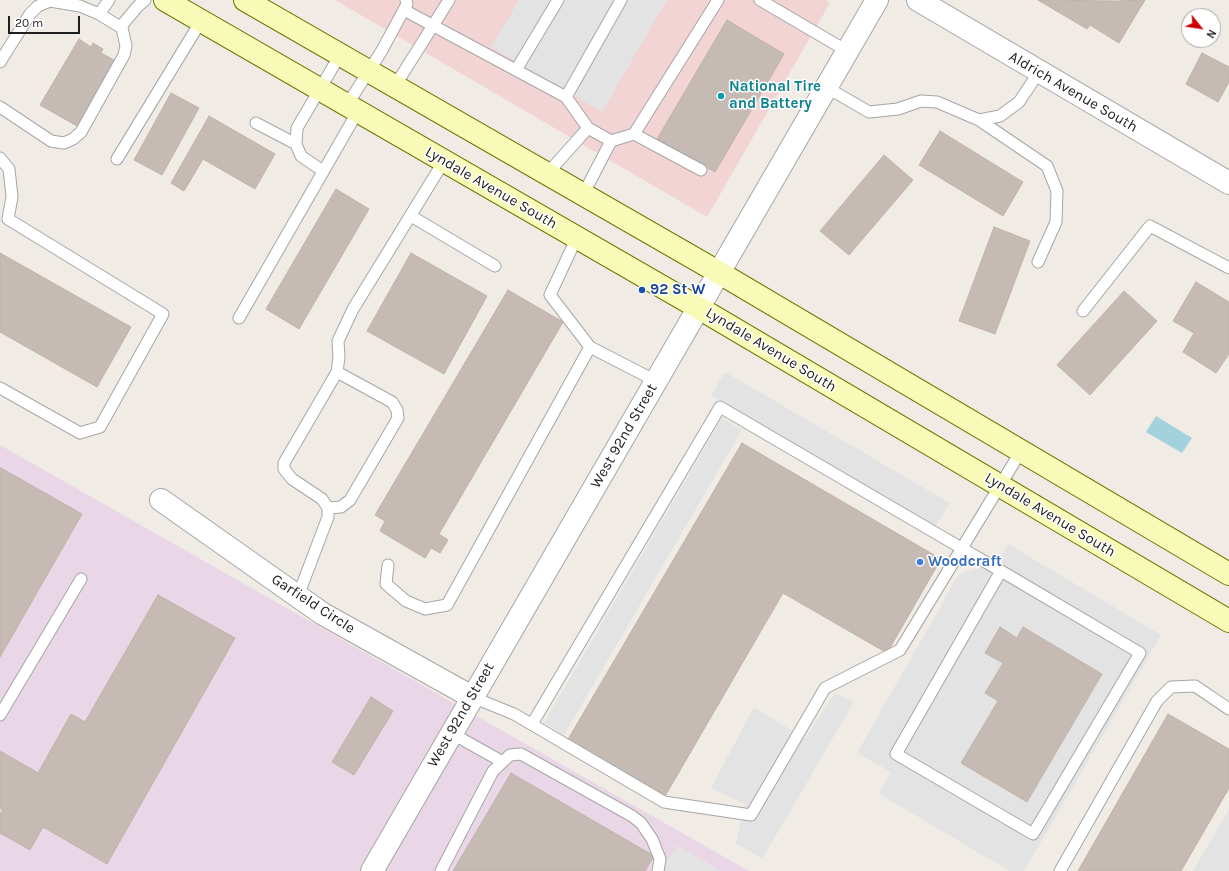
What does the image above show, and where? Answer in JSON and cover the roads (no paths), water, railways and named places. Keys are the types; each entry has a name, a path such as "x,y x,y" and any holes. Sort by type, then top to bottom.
{"main road":[{"name":"Lyndale Avenue South","path":"165,0 699,308 1229,621"},
{"path":"245,0 718,272 1229,574"}],"street":[{"name":"West 92nd Street","path":"372,871 877,0"},
{"name":"Aldrich Avenue South","path":"918,0 1229,183"},
{"name":"Garfield Circle","path":"161,500 323,614 472,697"}],"lane":[{"path":"99,14 109,0"},
{"path":"0,108 51,141 64,143 73,139 81,132 124,55 126,46 122,28 128,17 145,0"},
{"path":"395,86 449,0"},
{"path":"516,70 558,0"},
{"path":"566,97 621,0"},
{"path":"583,195 611,141 634,134 718,0"},
{"path":"760,0 847,51"},
{"path":"0,62 30,14 38,6 50,1 80,6 99,14 122,28"},
{"path":"239,318 323,171 369,71 404,4 433,27 566,97 588,128 611,141"},
{"path":"117,159 202,21"},
{"path":"323,171 301,156 296,144 297,128 340,55"},
{"path":"979,120 1000,116 1019,102 1039,72"},
{"path":"826,87 869,112 898,109 921,101 937,102 979,120 1047,166 1057,191 1056,222 1038,262"},
{"path":"256,123 296,144"},
{"path":"547,174 588,128"},
{"path":"634,134 701,170"},
{"path":"0,158 9,169 12,197 4,219 163,314 100,427 80,433 0,388"},
{"path":"298,596 328,517 328,508 322,499 292,479 284,469 284,463 337,372 339,358 338,341 353,310 444,161"},
{"path":"411,216 495,266"},
{"path":"1083,311 1150,226 1229,268"},
{"path":"577,237 550,295 590,347 656,381"},
{"path":"388,565 386,584 406,601 425,609 447,605 590,347"},
{"path":"328,508 341,508 350,500 398,418 397,410 392,402 337,372"},
{"path":"532,724 720,407 1001,571 1140,653 1033,834 896,754 1001,571"},
{"path":"472,697 514,714 664,802 751,815 825,688 900,650 963,549 1021,451"},
{"path":"0,715 82,579"},
{"path":"1060,871 1157,701 1172,686 1195,686 1229,709"},
{"path":"451,733 501,761"},
{"path":"441,871 493,770 501,761 510,755 522,754 632,816 641,823 652,839 660,859 658,871"}],"water":[{"path":"1156,416 1192,438 1182,453 1146,432"}],"place":[{"name":"National Tire and Battery","path":"721,96"},
{"name":"92 St W","path":"642,290"},
{"name":"Woodcraft","path":"920,562"}]}
